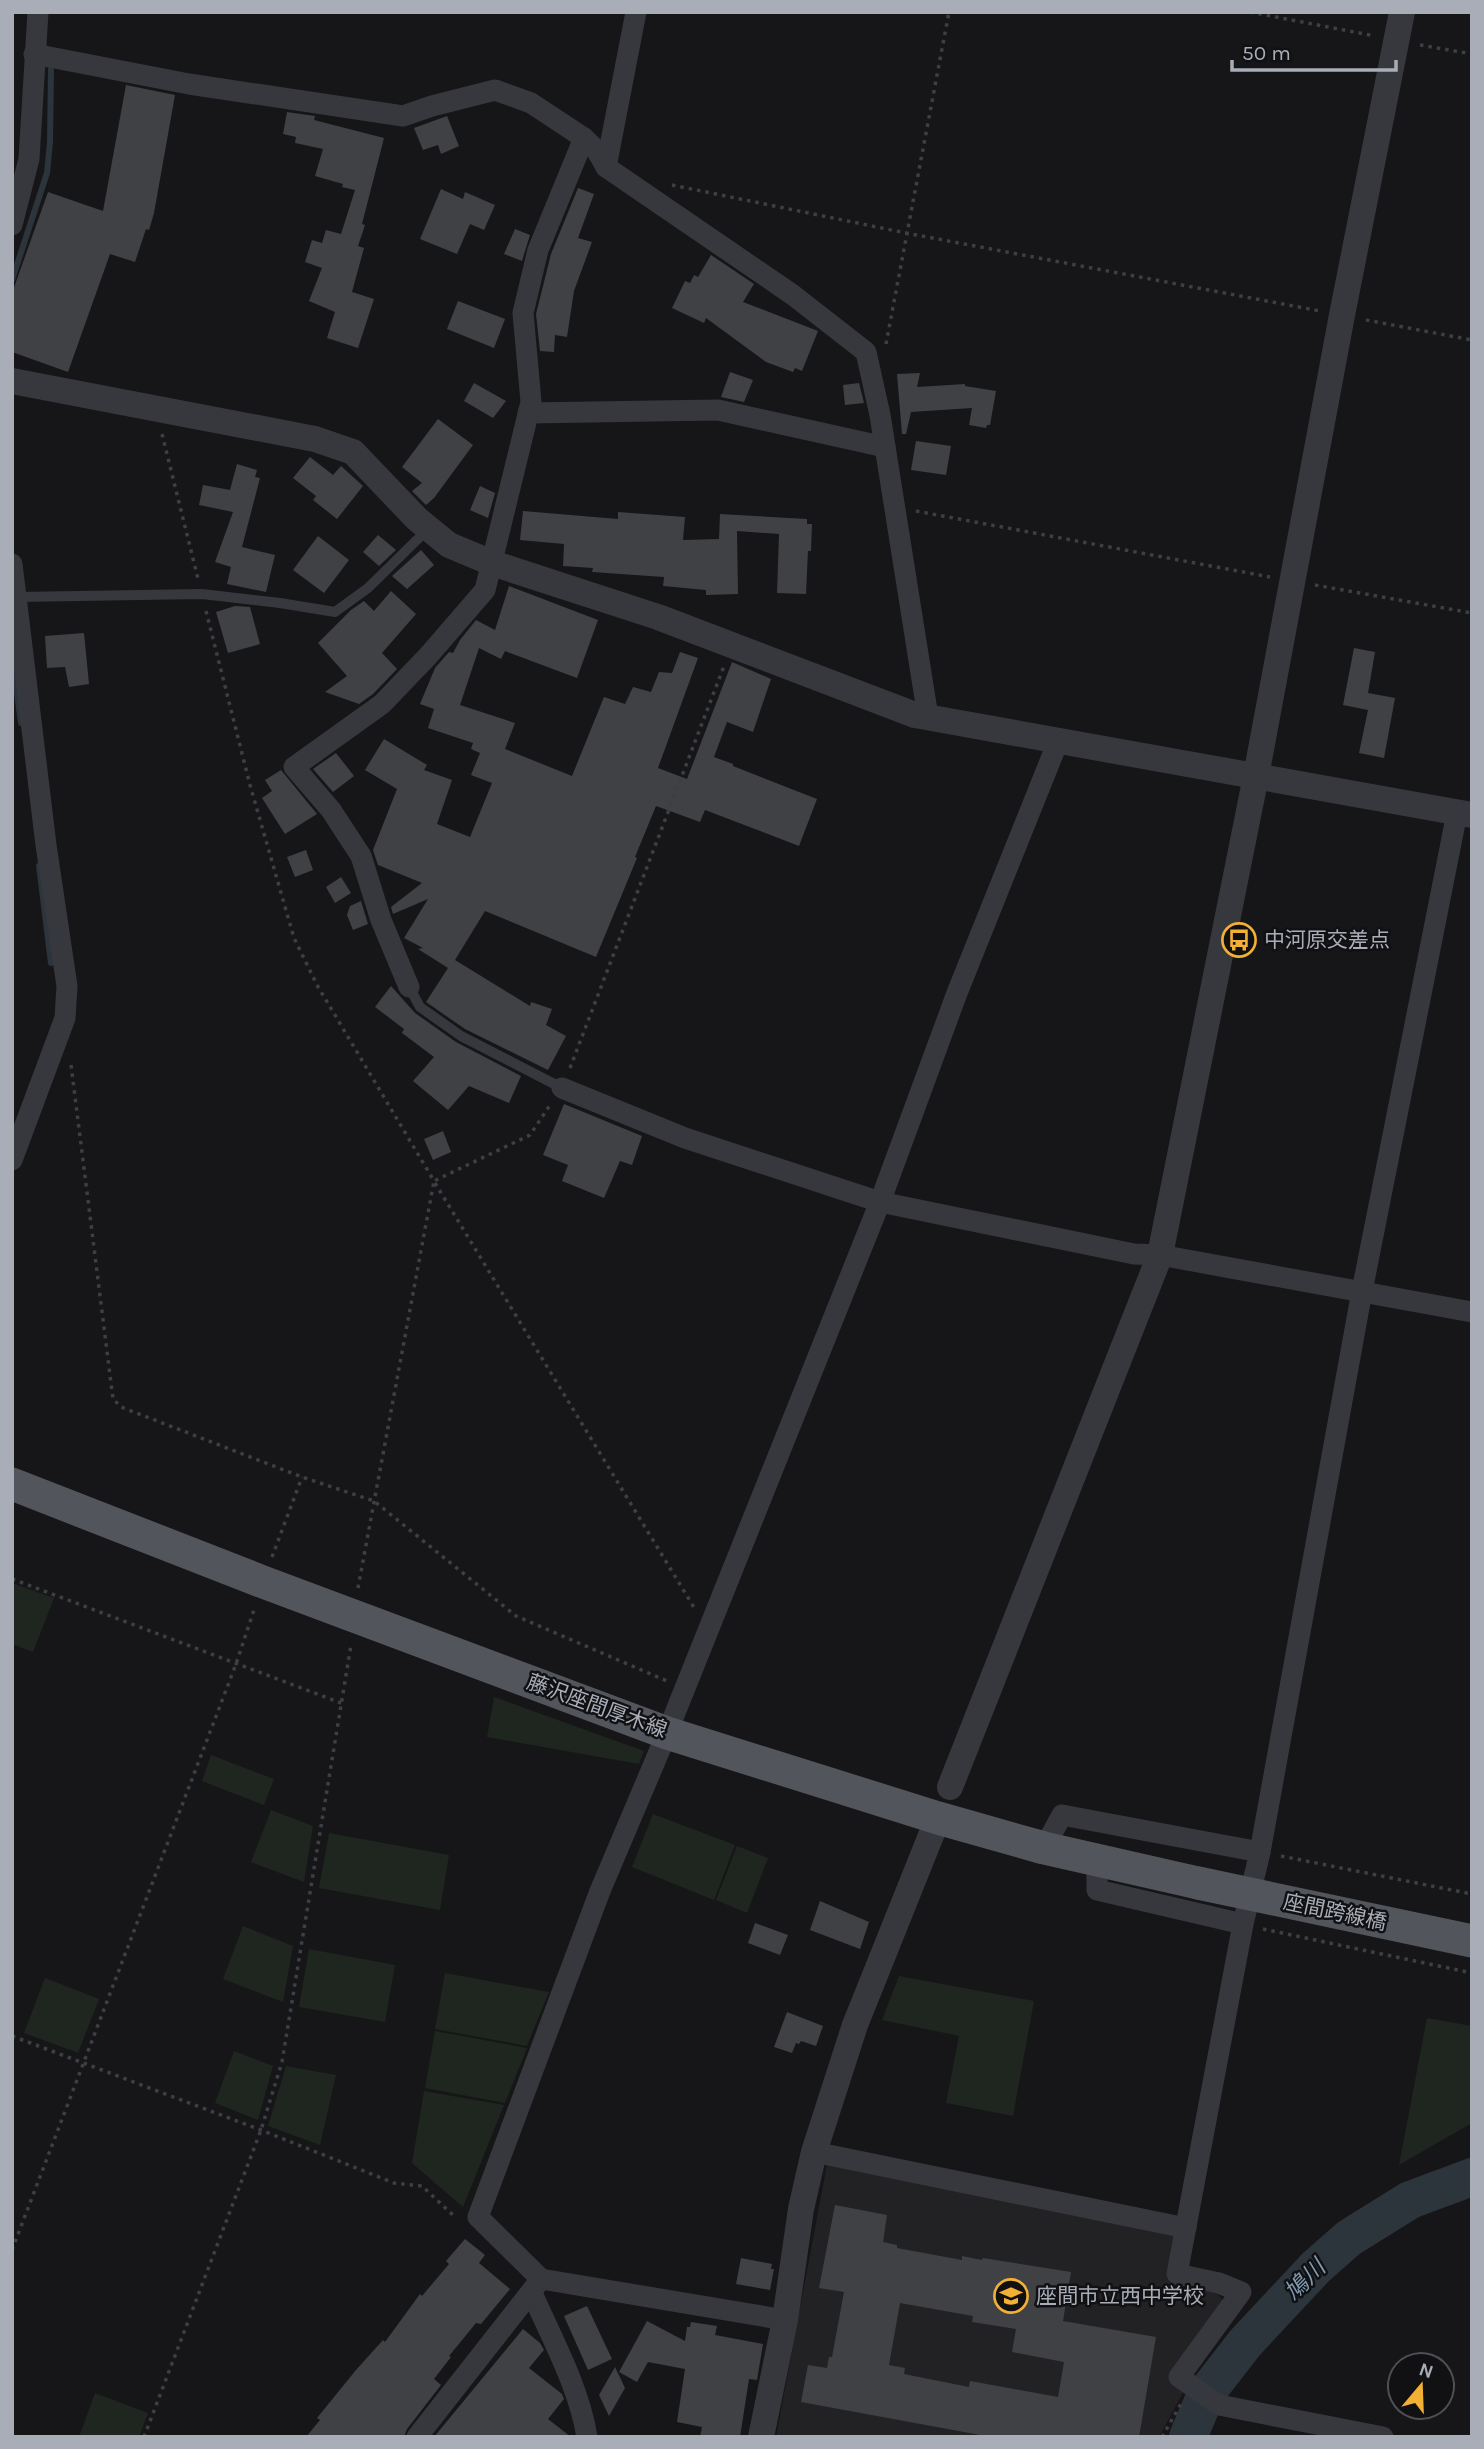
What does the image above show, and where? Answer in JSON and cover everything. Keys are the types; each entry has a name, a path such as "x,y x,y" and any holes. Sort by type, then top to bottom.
{"main road":[{"name":"藤沢座間厚木線","path":"12,1484 263,1582 667,1733 938,1818 1044,1848 1198,1883"},
{"name":"座間跨線橋","path":"1198,1883 1472,1941"}],"street":[{"path":"12,225 29,159 38,12"},
{"path":"606,167 636,12"},
{"path":"761,2437 785,2320 802,2209 814,2152 855,2025 1160,1255 1256,776 1402,12"},
{"path":"34,54 189,84 403,116 495,90 531,103 584,138 597,151 606,167 793,295 866,352 885,447 928,717"},
{"path":"409,987 381,920 361,856 331,810 295,767 382,704 485,590 531,402 523,313 538,250 584,138"},
{"path":"12,381 315,439 353,452 428,528 449,545 492,564 658,617 928,717 1464,814 1362,1291 1259,1852 1177,2274 1219,2283 1241,2292 1179,2376 1219,2405 1383,2437"},
{"path":"528,413 718,410 885,447"},
{"path":"12,564 46,845 68,986 65,1018 12,1160"},
{"path":"587,2437 584,2419 537,2286 478,2217 600,1891 667,1733 880,1202 957,993 1059,739"},
{"path":"562,1088 685,1138 880,1202 1134,1254 1160,1255 1472,1312"},
{"path":"1044,1848 1062,1815 1259,1852"},
{"path":"1097,1861 1097,1890 1243,1924"},
{"path":"814,2152 1186,2228"},
{"path":"537,2286 785,2320"},
{"path":"417,2437 537,2286"}],"lane":[{"path":"16,597 202,594 335,612 368,588 428,528"},
{"path":"409,987 420,1007 461,1036 562,1088"}],"path":[{"path":"873,382 882,363 949,12"},
{"path":"1250,12 1472,54"},
{"path":"665,184 906,233 1472,340"},
{"path":"156,408 250,785 294,938 317,985 707,1630"},
{"path":"894,506 1472,613"},
{"path":"434,1181 530,1135 562,1088 732,646"},
{"path":"70,1059 113,1399 121,1407 374,1501 516,1616 685,1688"},
{"path":"144,2437 261,2130 288,2040 351,1650 353,1616 434,1181"},
{"path":"12,2250 236,1664 302,1476"},
{"path":"12,1579 342,1703"},
{"path":"1259,1852 1472,1894"},
{"path":"1243,1924 1472,1973"},
{"path":"12,2036 394,2183 422,2186 462,2225"},
{"path":"1162,2437 1202,2392"}],"shaded area":[{"path":"12,1583 54,1598 33,1652 12,1644"},
{"path":"494,1697 644,1751 639,1764 487,1737"},
{"path":"211,1755 274,1779 264,1805 202,1781"},
{"path":"271,1810 313,1826 304,1882 251,1862"},
{"path":"653,1814 735,1845 714,1900 632,1867"},
{"path":"329,1833 449,1855 440,1910 319,1888"},
{"path":"737,1846 768,1858 747,1913 716,1900"},
{"path":"243,1926 293,1946 283,2002 223,1979"},
{"path":"309,1949 395,1965 385,2022 299,2007"},
{"path":"445,1973 549,1992 527,2046 435,2029"},
{"path":"899,1976 1034,2001 1013,2116 946,2103 959,2036 882,2020"},
{"path":"45,1978 99,1999 78,2053 24,2033"},
{"path":"1427,2018 1472,2026 1472,2123 1399,2165"},
{"path":"435,2031 527,2048 505,2103 425,2088"},
{"path":"234,2051 273,2066 258,2120 215,2103"},
{"path":"286,2066 336,2075 320,2145 268,2126"},
{"path":"424,2091 504,2105 463,2207 412,2163"},
{"name":"座間市立西中学校","path":"828,2159 1175,2234 1167,2279 1213,2289 1225,2303 1185,2389 1159,2437 776,2437"},
{"path":"95,2393 148,2413 139,2437 79,2437"}],"building":[{"path":"126,85 175,95 154,213 135,262 110,254 68,372 12,352 12,293 48,192 103,211"},
{"path":"287,112 315,116 314,120 384,138 362,224 365,225 358,246 364,248 352,292 374,299 358,348 327,338 335,312 309,301 322,268 305,262 312,240 322,243 326,230 341,234 355,190 315,176 323,149 295,143 296,137 283,134"},
{"path":"447,116 459,146 441,154 438,145 423,150 414,128"},
{"path":"578,188 594,194 578,238 592,242 574,291 567,337 555,335 554,352 540,351 536,314 551,254"},
{"path":"441,189 463,199 465,192 495,205 484,230 470,224 457,254 420,239"},
{"path":"515,229 530,235 522,261 504,254"},
{"path":"711,255 754,284 743,302 818,331 802,371 795,368 793,372 766,362 706,318 704,323 672,308 685,281 690,283 694,275 698,277"},
{"path":"458,301 505,319 494,348 447,329"},
{"path":"730,372 753,380 744,402 721,397"},
{"path":"920,373 917,387 965,384 996,391 990,425 986,428 969,425 972,408 911,412 906,434 902,434 897,374"},
{"path":"474,383 506,401 493,418 464,401"},
{"path":"859,383 864,403 845,405 843,385"},
{"path":"438,419 473,445 426,505 412,491 422,483 402,467"},
{"path":"916,441 951,446 946,475 911,470"},
{"path":"310,457 333,475 341,466 363,486 337,519 313,500 316,496 293,478"},
{"path":"237,464 257,470 255,477 260,478 242,547 275,555 266,592 227,584 231,567 215,562 233,512 199,505 203,485 230,490"},
{"path":"480,486 495,493 488,518 470,510"},
{"path":"523,511 618,519 618,512 685,517 683,540 719,539 720,514 807,519 807,524 812,524 806,594 777,593 779,534 737,531 738,594 706,595 706,590 663,586 664,577 592,572 593,568 563,566 564,544 520,540"},
{"path":"378,535 396,550 379,566 363,552"},
{"path":"318,536 349,560 324,593 293,570"},
{"path":"421,550 434,565 407,589 392,576"},
{"path":"509,586 598,620 577,678 505,651 501,659 479,648 460,705 515,723 505,749 572,776 604,697 625,704 633,687 651,692 659,672 672,673 680,652 698,658 658,768 687,779 732,662 771,679 753,732 727,722 714,757 817,799 799,846 705,810 700,822 656,806 596,957 485,911 455,960 530,1006 531,1002 552,1009 546,1025 566,1036 548,1070 465,1029 426,1002 448,968 418,949 423,948 404,938 428,899 393,914 391,907 422,883 378,865 373,850 397,789 365,770 384,739 427,765 424,770 452,780 437,824 470,837 492,783 471,775 480,753 471,749 473,743 428,728 434,709 420,704 435,668 449,652 453,653 476,620 495,630"},
{"path":"391,591 416,614 382,653 397,669 373,694 359,704 325,692 347,676 318,643 351,610 364,601 374,611"},
{"path":"235,606 250,607 260,644 228,653 216,612"},
{"path":"84,633 89,684 69,687 65,667 47,668 45,636"},
{"path":"1354,648 1375,652 1368,693 1395,698 1384,758 1359,753 1368,710 1343,705"},
{"path":"336,753 354,776 333,792 313,769"},
{"path":"281,770 317,814 285,834 262,798 272,791 265,780"},
{"path":"306,850 313,870 295,877 287,857"},
{"path":"341,877 351,893 335,903 326,887"},
{"path":"361,901 368,924 353,930 347,915 350,906"},
{"path":"391,986 415,1013 456,1042 521,1076 509,1103 469,1086 448,1110 413,1081 434,1057 402,1033 404,1029 375,1007"},
{"path":"564,1104 642,1136 632,1165 620,1161 604,1198 562,1181 568,1165 543,1155"},
{"path":"443,1131 451,1152 433,1160 424,1139"},
{"path":"820,1901 869,1922 860,1949 810,1930"},
{"path":"755,1923 788,1935 780,1955 748,1943"},
{"path":"787,2012 823,2026 816,2046 801,2041 796,2043 792,2053 774,2047"},
{"path":"835,2205 887,2215 883,2242 897,2245 897,2248 962,2260 962,2256 983,2258 1071,2272 1063,2321 1156,2337 1139,2437 991,2437 801,2402 808,2365 827,2368 829,2357 832,2357 844,2292 819,2288","holes":["900,2303 973,2316 972,2322 1016,2329 1012,2352 1064,2362 1058,2397 970,2381 969,2387 904,2374 905,2368 889,2365"]},
{"path":"465,2239 485,2255 479,2263 510,2289 481,2324 476,2323 449,2356 451,2357 434,2379 441,2385 407,2429 404,2437 306,2437 320,2420 317,2418 356,2370 383,2340 385,2342 420,2294 422,2296 449,2264 446,2261"},
{"path":"741,2258 772,2264 771,2269 774,2269 770,2290 736,2284"},
{"path":"587,2306 612,2359 588,2370 564,2316"},
{"path":"647,2321 685,2341 687,2327 690,2327 691,2322 717,2326 715,2335 763,2344 757,2380 749,2379 740,2437 700,2437 702,2427 677,2422 685,2369 648,2362 637,2382 619,2372"},
{"path":"523,2329 540,2343 544,2350 529,2368 562,2394 564,2399 548,2419 571,2437 434,2437"},
{"path":"615,2367 625,2388 609,2416 599,2395"}],"waterway":[{"path":"12,280 47,173 51,69"},
{"path":"12,656 21,723"},
{"path":"39,866 51,963"},
{"name":"鳩川","path":"1188,2437 1207,2392 1245,2343 1316,2267 1349,2238 1410,2200 1472,2177"}],"place":[{"name":"中河原交差点","path":"1239,940"},
{"name":"座間市立西中学校","path":"1011,2296"}]}
